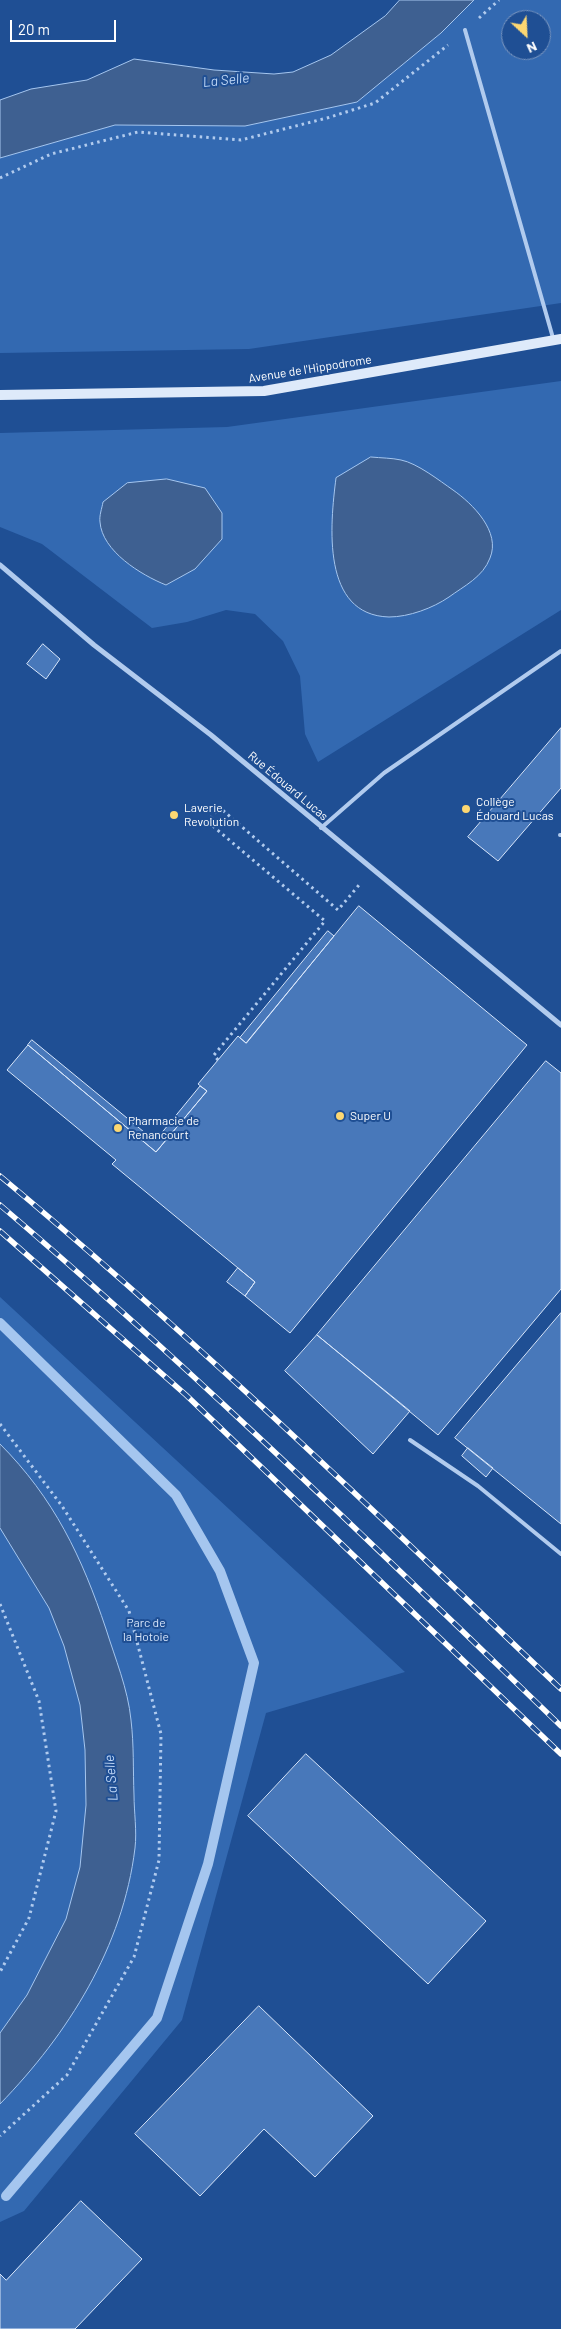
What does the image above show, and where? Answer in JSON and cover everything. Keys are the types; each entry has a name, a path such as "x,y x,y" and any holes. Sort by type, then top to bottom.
{"main road":[{"name":"Avenue de l'Hippodrome","path":"0,395 264,391 558,340"}],"street":[{"name":"Rue Édouard Lucas","path":"0,565 94,645 211,735 561,1025"}],"lane":[{"path":"465,30 558,340"},
{"path":"322,828 384,773 561,651"},
{"path":"410,1440 478,1486 561,1554"}],"path":[{"path":"0,178 51,154 138,132 241,140 327,118 375,103 499,0"},
{"path":"218,1060 214,1055 325,921 208,822 219,808 338,910 372,870"},
{"path":"0,1424 62,1506 129,1610 161,1734 159,1860 134,1957 67,2075 0,2136"},
{"path":"0,1604 39,1701 56,1811 29,1918 0,1972"}],"green space":[{"path":"474,0 561,0 561,303 249,349 0,353 0,158 115,125 245,126 357,102 441,33"},
{"path":"561,381 561,610 318,762 305,734 300,676 283,641 255,614 226,610 187,622 152,628 42,544 0,527 0,433 227,427"},
{"name":"Parc de la Hotoie","path":"0,1297 405,1672 266,1713 182,2020 24,2211 0,2222"}],"water":[{"name":"La Selle","path":"400,0 474,0 441,33 357,102 245,126 115,125 0,158 0,100 31,89 87,80 134,59 214,70 274,74 293,72 331,55 385,16"},
{"path":"371,457 401,460 421,468 435,477 469,503 483,520 492,538 490,558 478,576 443,601 413,614 389,617 367,612 351,601 341,585 335,564 332,542 332,519 336,478"},
{"path":"167,479 205,488 222,513 222,539 195,569 166,585 145,575 124,561 115,552 102,533 100,515 103,502 127,483"},
{"name":"La Selle","path":"0,1444 19,1464 51,1507 76,1553 97,1603 124,1685 129,1708 133,1739 136,1835 129,1885 105,1954 89,1987 48,2048 0,2104 0,2033 27,1995 66,1919 80,1867 86,1805 85,1750 80,1705 64,1646 49,1608 0,1528"}],"building":[{"path":"43,644 60,659 46,679 27,664"},
{"path":"561,728 561,788 498,861 468,837"},
{"path":"359,906 527,1045 290,1333 245,1296 255,1282 112,1164 116,1160 7,1070 28,1045 156,1152 207,1091 198,1084 238,1036 246,1043"},
{"path":"328,931 334,936 246,1043 240,1038"},
{"path":"32,1040 155,1141 200,1086 207,1091 156,1152 28,1045"},
{"path":"546,1061 561,1073 561,1289 438,1435 317,1335"},
{"path":"238,1268 255,1282 245,1296 227,1282"},
{"path":"561,1313 561,1524 455,1438"},
{"path":"317,1335 410,1411 373,1454 285,1371"},
{"path":"468,1448 493,1468 486,1477 462,1456"},
{"path":"306,1754 486,1921 428,1984 248,1816"},
{"path":"259,2006 373,2116 315,2177 264,2129 200,2196 135,2134"},
{"path":"81,2201 142,2259 75,2329 0,2329 0,2274 6,2280"}],"waterway":[{"path":"0,1323 176,1495 220,1571 254,1663 208,1864 157,2018 6,2196"}],"railway":[{"path":"0,1176 73,1237 215,1363 561,1689"},
{"path":"0,1205 215,1396 561,1726"},
{"path":"0,1231 186,1395 561,1754"}],"place":[{"name":"Collège Édouard Lucas","path":"466,809"},
{"name":"Laverie Revolution","path":"174,815"},
{"name":"Super U","path":"340,1116"},
{"name":"Pharmacie de Renancourt","path":"118,1128"}]}
